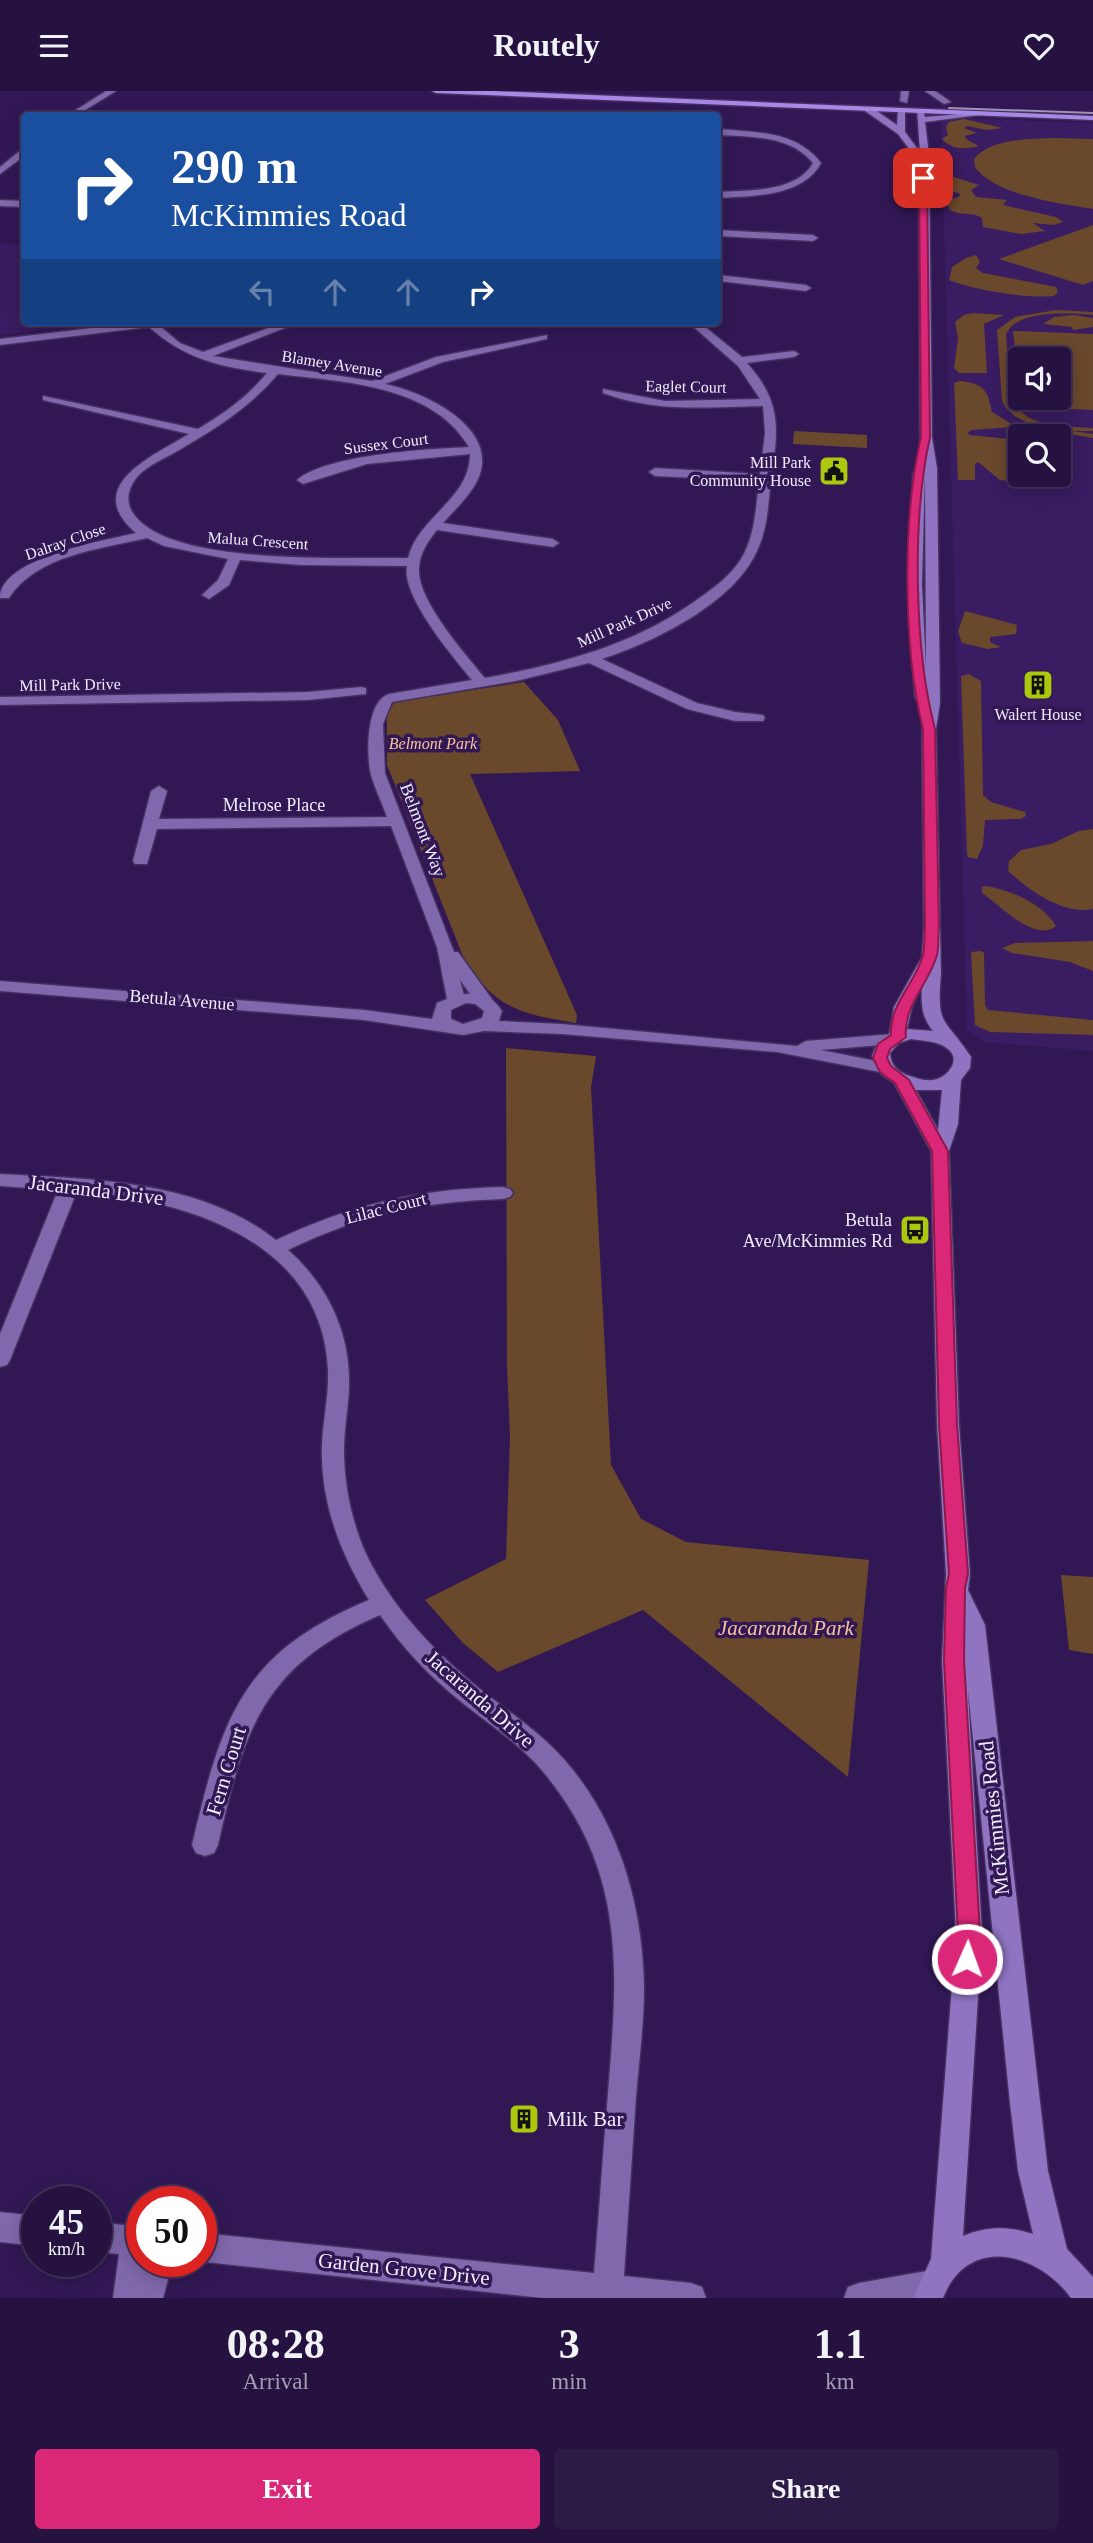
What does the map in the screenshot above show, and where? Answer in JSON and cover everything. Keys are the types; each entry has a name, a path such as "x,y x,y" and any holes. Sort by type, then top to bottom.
{"highway":[{"path":"436,91 868,109 904,101"},
{"path":"638,91 904,101 920,104 947,102 1093,108"},
{"path":"984,114 1093,118"}],"main road":[{"path":"901,132 904,101"},
{"path":"951,1043 924,1034 895,1038 881,1052 885,1068 901,1080 928,1085 952,1080 961,1074 965,1061 963,1055 941,1032 930,1011 932,927 929,729 933,703 931,476 926,437 925,155 920,104 984,114"},
{"path":"868,109 901,132 923,162"},
{"path":"895,1038 897,1023 930,955"},
{"name":"McKimmies Road","path":"901,1080 940,1151"},
{"name":"McKimmies Road","path":"935,2282 969,1933 954,1660 958,1574 948,1424 940,1151 949,1124 952,1080"},
{"name":"McKimmies Road","path":"956,1588 973,1625 1024,2103 1033,2171 1054,2259"},
{"path":"935,2282 968,2247 996,2241 1026,2245 1054,2259 1087,2289"}],"street":[{"path":"82,108 85,99 93,91"},
{"path":"76,112 98,102 112,91"},
{"path":"929,91 947,102"},
{"path":"721,132 785,141 801,137"},
{"path":"721,195 781,188 811,175 817,163 813,157 785,141"},
{"path":"0,171 21,154"},
{"path":"1,203 21,204"},
{"path":"721,233 813,238"},
{"path":"721,278 806,288"},
{"path":"0,342 127,326"},
{"name":"Blamey Avenue","path":"152,326 169,341 204,356 275,370 374,384 422,400 449,416 467,432 475,450"},
{"path":"204,356 284,326"},
{"name":"Mill Park Drive","path":"0,701 308,696 436,689 542,671 590,658 682,617 703,603 736,573 754,545 771,422 756,380 698,326"},
{"path":"374,384 440,359 543,337"},
{"path":"738,361 794,354"},
{"name":"Malua Crescent","path":"275,370 244,404 146,464 124,487 121,505 125,516 147,534 179,547 234,557 412,562"},
{"name":"Eaglet Court","path":"607,391 630,400 653,403 766,402"},
{"path":"47,398 199,433"},
{"path":"475,450 476,465 470,482 422,540 412,562 413,579 422,600 482,683"},
{"name":"Sussex Court","path":"303,480 343,464 367,458 475,450"},
{"path":"654,472 765,478"},
{"path":"435,526 553,543"},
{"name":"Dalray Close","path":"4,594 16,577 48,562 147,534"},
{"path":"209,595 224,582 234,557"},
{"path":"590,658 704,712 726,717 758,718"},
{"name":"Belmont Way","path":"376,694 378,773 445,947 450,1003"},
{"path":"141,861 159,791"},
{"name":"Melrose Place","path":"151,824 338,824 397,821"},
{"name":"Belmont Way","path":"445,947 488,1004"},
{"name":"Betula Avenue","path":"0,986 364,1015 470,1030 484,1026 562,1029 777,1048 885,1068"},
{"name":"Betula Avenue","path":"364,1015 471,998 562,1029"},
{"path":"449,1026 440,1017 450,1003"},
{"path":"484,1026 493,1016 488,1004"},
{"name":"Betula Avenue","path":"777,1048 873,1042 895,1038"},
{"name":"Jacaranda Drive","path":"0,1179 146,1192 183,1201 215,1213 275,1248 298,1271 316,1297 331,1330 338,1361 333,1422 336,1491 344,1528 359,1562 385,1603 431,1659 463,1690 546,1757 574,1791 596,1828 613,1869 630,1945 630,1990 608,2289"},
{"path":"0,1360 70,1184"},
{"name":"Lilac Court","path":"275,1248 318,1227 377,1206 453,1194 503,1193"},
{"name":"Fern Court","path":"205,1845 233,1735 249,1703 272,1671 303,1645 331,1627 385,1603"},
{"path":"0,2227 21,2229"},
{"name":"Garden Grove Drive","path":"217,2250 691,2298"},
{"path":"128,2298 135,2277"},
{"path":"147,2277 148,2298"},
{"path":"859,2298 935,2282"}],"shaded area":[{"path":"958,118 1093,123 1093,1051 984,1042 967,1031 941,121"},
{"path":"0,243 21,245 21,326 71,326 0,335"}],"green space":[{"path":"964,119 1003,128 964,128 977,133 965,136 979,146 964,148 946,143 942,139 948,135 946,127 949,122"},
{"path":"1054,138 1093,139 1093,209 1029,197 1012,191 984,177 975,167 974,159 981,152 1000,143"},
{"path":"954,177 979,185 971,190 976,197 1007,200 1003,205 1056,217 1063,222 1054,225 1033,223 1045,231 1021,234 983,227 982,218 949,209 947,200 959,197 960,194 943,188 948,182 946,178"},
{"path":"1093,225 1093,281 1083,285 999,259"},
{"path":"976,255 980,262 976,268 983,273 1056,287 1058,292 1054,296 1043,297 1016,295 949,280 952,267"},
{"path":"1056,310 1093,312 1093,315 1032,317 1011,327 1006,335 1008,410 1002,401 997,330 1015,317"},
{"path":"972,313 1004,315 984,324 987,373 959,373 954,368 958,338 955,322"},
{"path":"1074,315 1093,318 1093,327 1073,330 1072,327 1043,324 1054,317"},
{"path":"1013,331 1093,334 1093,410 1071,409 1071,347 1015,347"},
{"path":"960,381 980,386 989,398 992,412 1011,424 1008,424 1008,427 968,432 969,435 1008,439 1008,481 1000,480 978,462 975,464 975,480 958,480 954,383"},
{"path":"1008,410 1020,410 1029,418 1051,424 1031,424"},
{"path":"1071,426 1093,428 1093,431 1072,431 1093,434 1093,438 1071,434"},
{"path":"794,431 867,435 867,448 793,444"},
{"path":"965,611 1017,625 1016,634 990,637 990,642 1001,647 988,649 962,643 958,631"},
{"path":"969,674 981,681 983,795 991,802 1025,812 1026,816 1021,819 985,820 983,845 977,859 968,857 967,854 961,676"},
{"name":"Belmont Park","path":"524,682 558,720 580,771 470,774 577,1015 576,1023 526,1013 501,1001 466,964 387,765 388,710 395,702"},
{"path":"1093,829 1093,909 1082,910 1059,905 1026,886 1008,871 1009,861 1021,850 1051,844 1079,831"},
{"path":"982,887 1026,899 1043,911 1056,926 1038,930 1028,926 982,893"},
{"path":"1093,941 1093,971 1070,962 1012,953 1002,948 1015,943"},
{"path":"971,952 984,953 985,1005 988,1010 1093,1020 1093,1035 990,1032 975,1025"},
{"name":"Jacaranda Park","path":"506,1048 596,1056 591,1087 611,1465 641,1519 686,1542 869,1560 848,1777 643,1610 498,1672 463,1643 425,1600 506,1559 510,1436 507,1366"},
{"path":"1061,1575 1093,1577 1093,1654 1069,1650"}],"tram line":[{"path":"949,108 1093,113"}],"place":[{"name":"Mill Park Community House","path":"834,471"},
{"name":"Walert House","path":"1038,685"},
{"name":"Betula Ave/McKimmies Rd","path":"915,1230"},
{"name":"Milk Bar","path":"524,2119"}],"route":[{"path":"923,178 926,437 919,465 914,628 924,710 929,729 932,927 930,955 897,1023 898,1037 883,1047 880,1058 885,1068 901,1080 940,1151 948,1424 958,1574 954,1660 969,1933 967,1959"}]}
